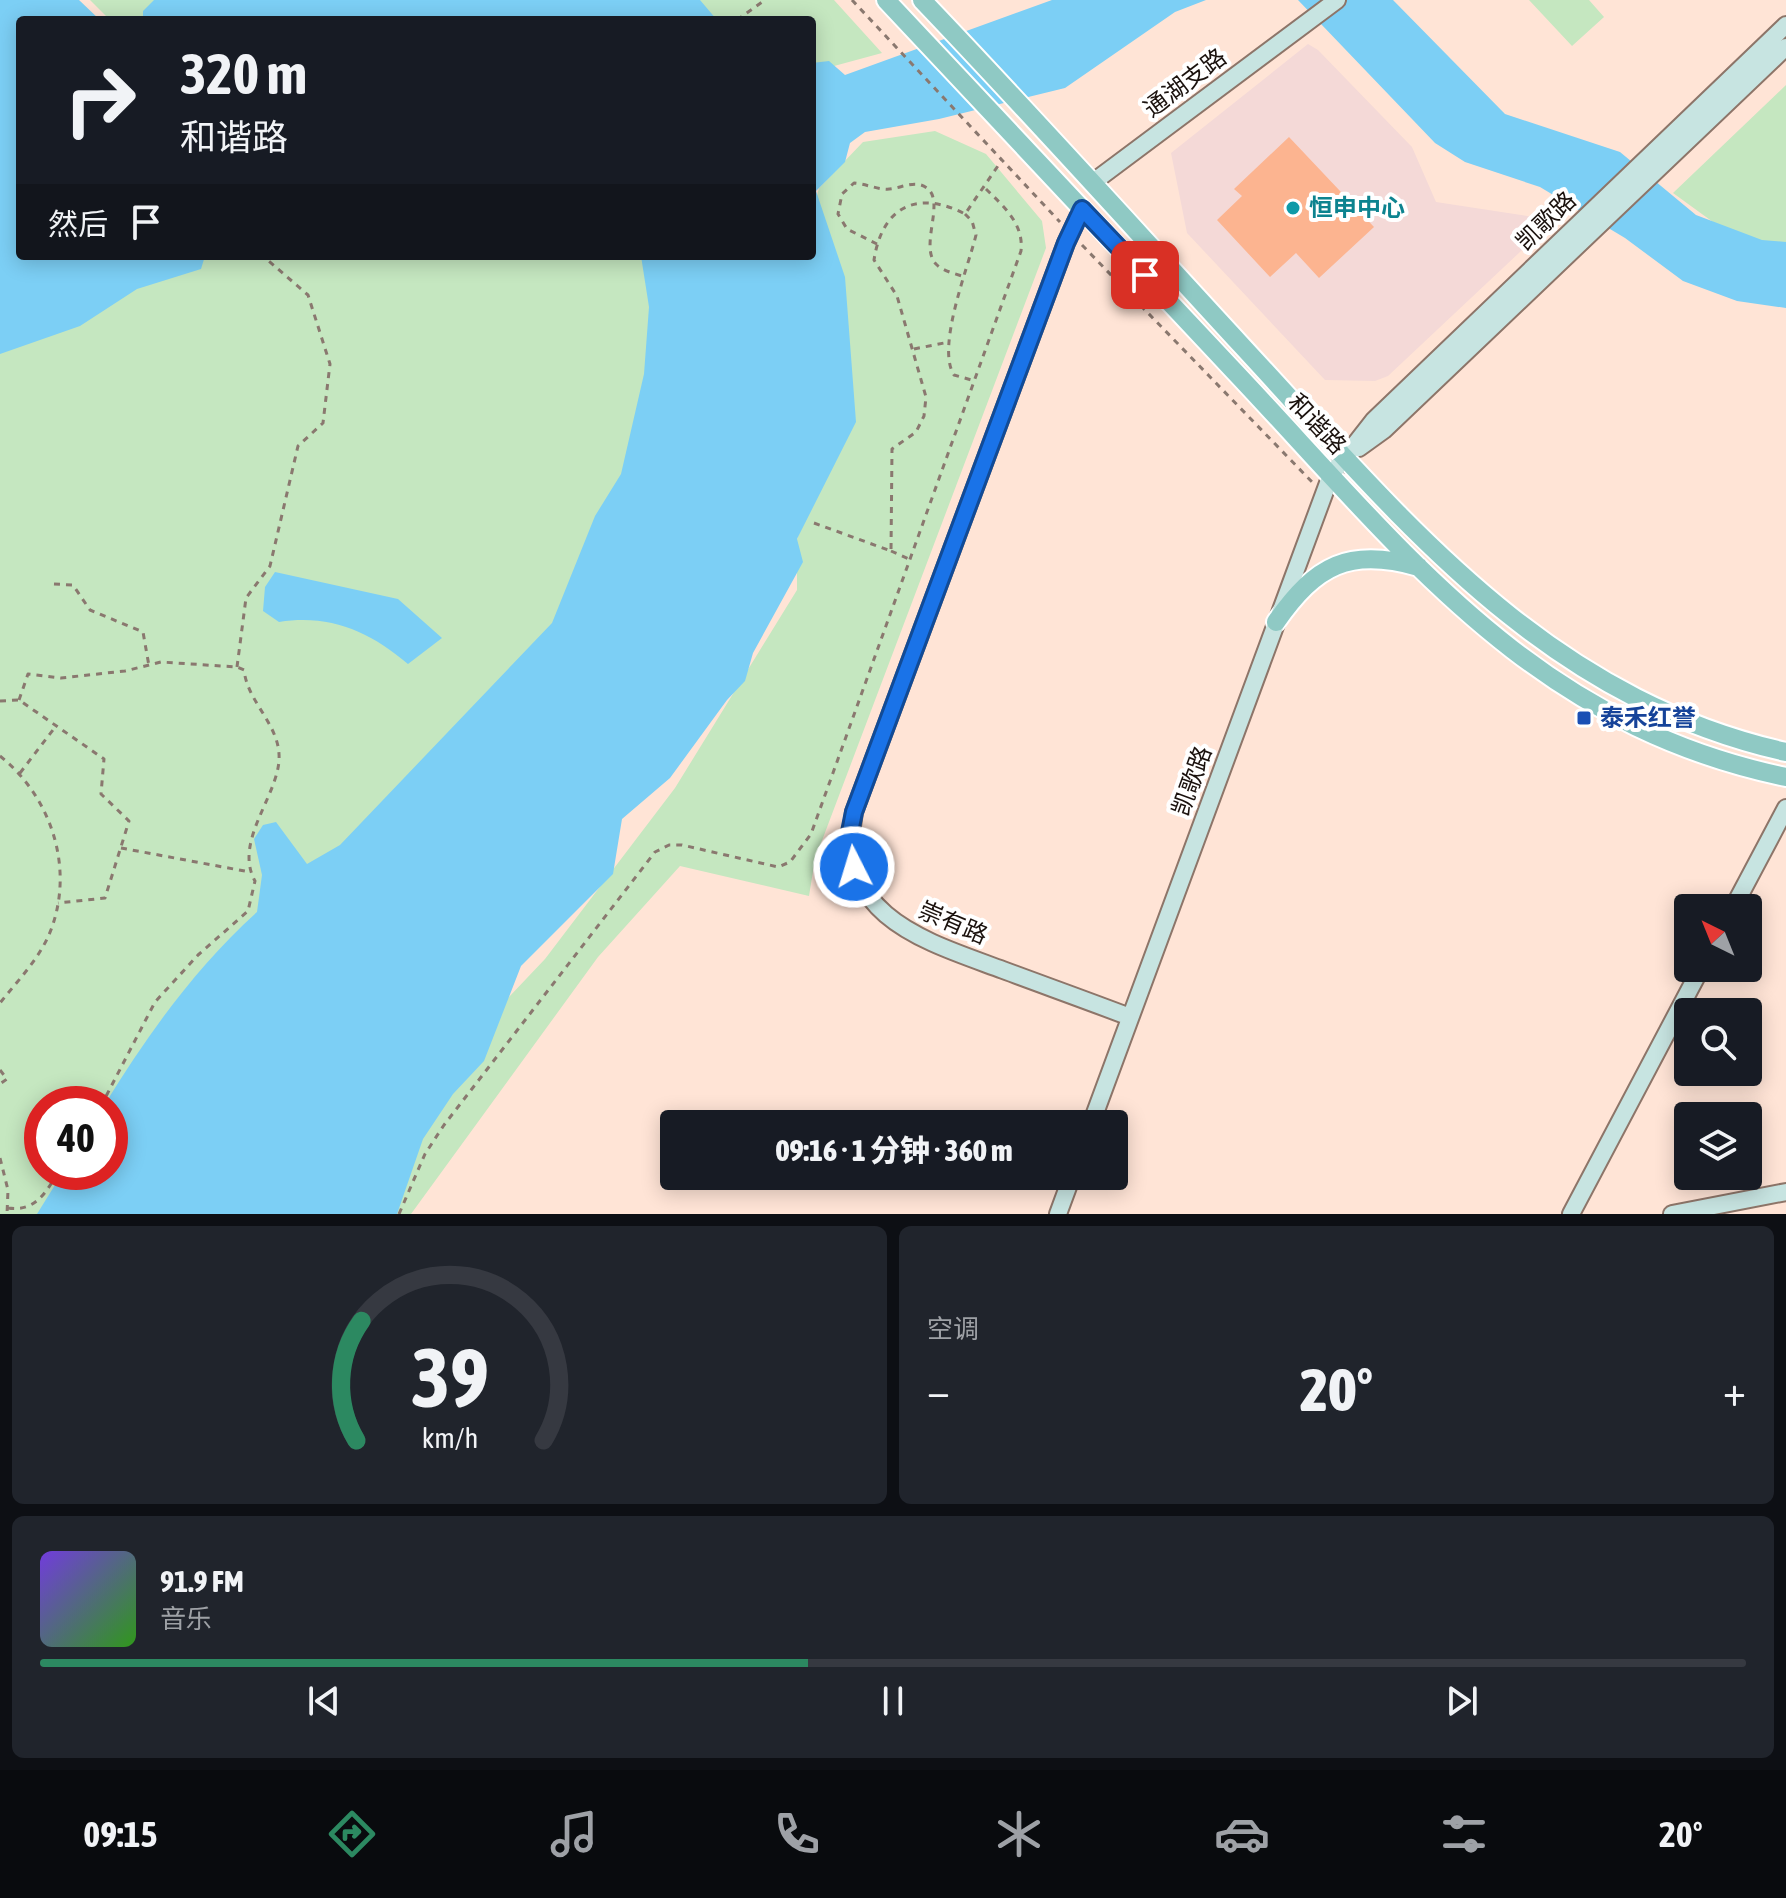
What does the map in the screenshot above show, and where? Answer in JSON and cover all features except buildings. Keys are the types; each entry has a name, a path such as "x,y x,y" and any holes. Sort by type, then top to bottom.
{"main road":[{"name":"和谐路","path":"886,0 1331,475 1486,632 1569,691 1672,743 1786,777"},
{"name":"和谐路","path":"922,0 1346,458 1480,592 1581,670 1640,702 1700,727 1786,752"},
{"path":"1276,622 1312,579 1345,561 1384,559 1419,567"}],"street":[{"name":"通湖支路","path":"1088,179 1337,0"},
{"name":"凯歌路","path":"1096,1110 1322,492 1331,475 1346,458 1384,430 1654,162 1786,25"},
{"name":"凯歌路","path":"1654,162 1786,47"},
{"name":"崇有路","path":"1082,209 1070,233 854,812 851,851 854,867 871,900 902,928 943,948 1130,1017"},
{"path":"1740,894 1786,808"},
{"path":"1571,1214 1694,982"},
{"path":"1058,1214 1067,1190"},
{"path":"1672,1214 1786,1192"}],"path":[{"path":"743,16 765,0"},
{"path":"852,0 1070,233 1322,492"},
{"path":"965,214 1002,160"},
{"path":"877,244 847,229 838,214 842,194 854,183 886,190 915,184 926,188 932,202 929,243 932,260 938,267 965,277"},
{"path":"399,1214 425,1154 444,1125 655,852 669,845 682,845 778,867 790,862 802,850 811,834 1010,285 1023,237 1018,225 984,187"},
{"path":"891,551 892,449 916,432 924,416 926,397 897,296 874,260 880,231 890,216 906,208 932,202 965,214 972,221 976,235 949,342 947,364 954,375 975,381"},
{"path":"237,667 246,598 270,566 298,446 323,423 330,364 308,295 268,260"},
{"path":"914,349 949,342"},
{"path":"814,523 910,560"},
{"path":"54,584 73,585 90,610 143,632 149,666"},
{"path":"19,700 28,674 61,678 173,662 237,667 244,670 249,696 270,723 279,746 279,766 251,842 250,872 255,881 248,911 198,955 155,1002 111,1086"},
{"path":"0,701 19,700 104,759 101,794 129,821 105,898 58,903"},
{"path":"20,773 56,726"},
{"path":"0,756 20,773 43,807 52,829 62,874 58,903 44,945 0,1003"},
{"path":"121,848 250,872"},
{"path":"0,1070 7,1079 0,1084"},
{"path":"0,1158 7,1214"},
{"path":"8,1208 27,1208 39,1202 47,1190"}],"shaded area":[{"path":"1308,44 1318,50 1412,147 1436,202 1554,220 1388,376 1375,381 1325,380 1187,233 1171,153"}],"green space":[{"path":"90,0 164,0 145,16 106,16"},
{"path":"669,0 834,0 882,53 816,71 816,16 702,16"},
{"path":"1529,0 1589,0 1604,17 1572,46"},
{"path":"1786,85 1786,248 1735,238 1673,193"},
{"path":"935,131 986,154 1042,221 1046,248 815,859 809,896 680,866 598,957 411,1214 337,1214 413,1098 545,959 675,788 797,590 797,539 848,413 816,236 816,199 819,188 863,142"},
{"path":"110,260 655,260 663,471 501,741 128,1087 24,1086 24,1190 98,1190 85,1214 0,1214 0,341"}],"water":[{"path":"0,0 79,0 96,16 16,16 16,260 204,260 201,269 137,289 80,326 0,354"},
{"path":"154,0 700,0 714,16 143,16 143,11"},
{"path":"1052,0 1206,0 1175,12 1065,88 939,119 865,132 850,143 845,162 816,191 816,63 829,61 845,75"},
{"path":"1298,0 1393,0 1505,114 1620,152 1696,215 1762,240 1786,242 1786,308 1737,301 1683,281 1625,238 1540,187 1465,162 1435,143"},
{"path":"816,191 845,277 856,422 797,539 803,562 753,653 745,681 727,700 670,778 622,819 613,874 521,966 484,1061 453,1094 423,1139 397,1214 37,1214 52,1190 128,1190 128,1086 116,1086 193,978 257,912 262,875 254,839 263,825 276,822 307,864 340,845 552,623 595,516 621,474 644,374 649,307 642,260 816,260"},
{"path":"275,572 398,599 442,638 408,664 379,642 348,628 315,621 279,622 263,611 265,587"}],"place":[{"name":"恒申中心","path":"1293,208"},
{"name":"泰禾红誉","path":"1584,718"}],"route":[{"path":"854,867 850,832 854,812 1066,243 1082,209 1145,275"}]}
